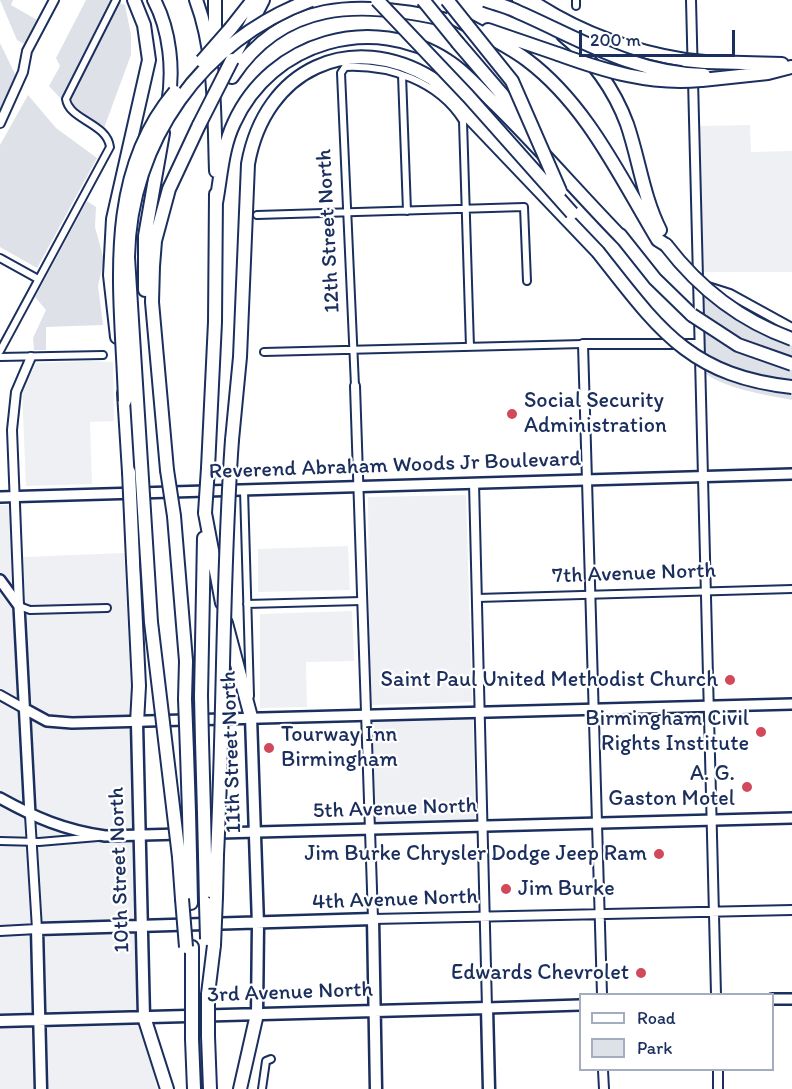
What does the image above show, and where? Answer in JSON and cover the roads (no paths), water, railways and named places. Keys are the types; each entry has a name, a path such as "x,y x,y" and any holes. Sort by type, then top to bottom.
{"highway":[{"path":"125,401 110,275 111,237 118,189 149,60 144,24 134,0"},
{"path":"152,302 144,289 146,236 171,84 165,28 154,0"},
{"path":"196,0 203,22 213,89"},
{"path":"211,855 204,813 201,696 205,513 215,322 216,203 213,89 215,0"},
{"path":"137,723 139,686 119,254 125,199 133,167 145,137 163,107 253,0"},
{"path":"185,856 189,813 186,662 152,302 155,241 181,158 263,0"},
{"path":"194,1088 192,990 185,856 151,622 128,257 129,221 146,159 171,110 191,82 226,48 248,33 268,20 312,0"},
{"path":"377,0 468,96 572,213"},
{"path":"406,0 624,76 684,82 704,72 791,65"},
{"path":"423,0 655,279 687,311 728,339 792,364"},
{"path":"447,0 512,81 553,177 572,213 598,252"},
{"path":"486,0 517,11 614,57 656,69 768,73 791,65"},
{"path":"519,0 576,46 606,83 626,124 646,198 666,245"},
{"path":"530,0 597,36 637,50 685,60 704,72"},
{"path":"199,124 255,44 284,24 314,12 354,4 384,5 470,27"},
{"path":"452,17 527,60 566,96 598,142 658,240 666,245 690,273 728,307 751,321 792,339"},
{"path":"216,203 223,159 233,123 249,95 264,78 296,54 326,42 355,36 386,37 427,49 456,67 523,131 623,239"},
{"path":"209,1088 208,994 211,855 223,731 225,532 231,440 240,357 248,164 254,135 276,96 296,78 334,60 363,56 393,60 434,79 598,252 666,333 691,355 735,376 792,387"},
{"path":"205,513 226,622 250,717"},
{"path":"241,1086 257,1014"},
{"path":"144,1017 167,1087"}],"main road":[{"name":"Reverend Abraham Woods Jr Boulevard","path":"0,497 792,474"},
{"path":"0,579 19,606 30,815"},
{"path":"25,709 47,721 137,723 250,717 792,704"},
{"name":"11th Street North","path":"250,717 258,925 257,1014"},
{"name":"10th Street North","path":"137,723 144,1017"},
{"path":"0,798 30,815 78,832 105,836"},
{"name":"5th Avenue North","path":"105,836 792,818"},
{"path":"372,920 376,1089"},
{"name":"4th Avenue North","path":"37,929 258,925 372,920"},
{"path":"37,929 41,1089"},
{"path":"774,999 792,999"},
{"name":"3rd Avenue North","path":"0,1022 579,1005"},
{"path":"488,1008 489,1089"}],"street":[{"path":"0,123 23,72 27,51 54,0"},
{"path":"0,351 110,147 108,140 100,130 67,104 67,95 116,0"},
{"path":"691,0 716,993"},
{"name":"12th Street North","path":"355,386 341,73 345,68 362,67 402,75"},
{"path":"406,211 402,75 432,90 463,121 470,347"},
{"path":"257,215 524,207 527,281"},
{"path":"0,258 38,279"},
{"path":"698,285 730,294 792,328"},
{"path":"583,344 602,993"},
{"path":"264,352 354,347 699,344"},
{"path":"0,357 103,355"},
{"path":"31,357 16,392 12,430 19,606 30,610 107,608"},
{"path":"355,386 372,920"},
{"path":"474,483 488,1008"},
{"name":"11th Street North","path":"244,490 250,717"},
{"name":"7th Avenue North","path":"477,598 792,589"},
{"path":"247,604 361,601"},
{"path":"0,695 25,709"},
{"path":"30,815 37,929"},
{"name":"5th Avenue North","path":"0,841 65,841 105,836"},
{"name":"4th Avenue North","path":"372,920 792,910"},
{"name":"4th Avenue North","path":"0,931 37,929"},
{"path":"262,1089 263,1070 266,1061 271,1059"},
{"path":"603,1071 604,1089"},
{"path":"718,1071 718,1089"}],"place":[{"name":"Social Security Administration","path":"512,414"},
{"name":"Saint Paul United Methodist Church","path":"730,680"},
{"name":"Birmingham Civil Rights Institute","path":"761,732"},
{"name":"Tourway Inn Birmingham","path":"269,748"},
{"name":"A. G. Gaston Motel","path":"747,787"},
{"name":"Jim Burke Chrysler Dodge Jeep Ram","path":"659,854"},
{"name":"Jim Burke","path":"506,889"},
{"name":"Edwards Chevrolet","path":"641,973"}]}
